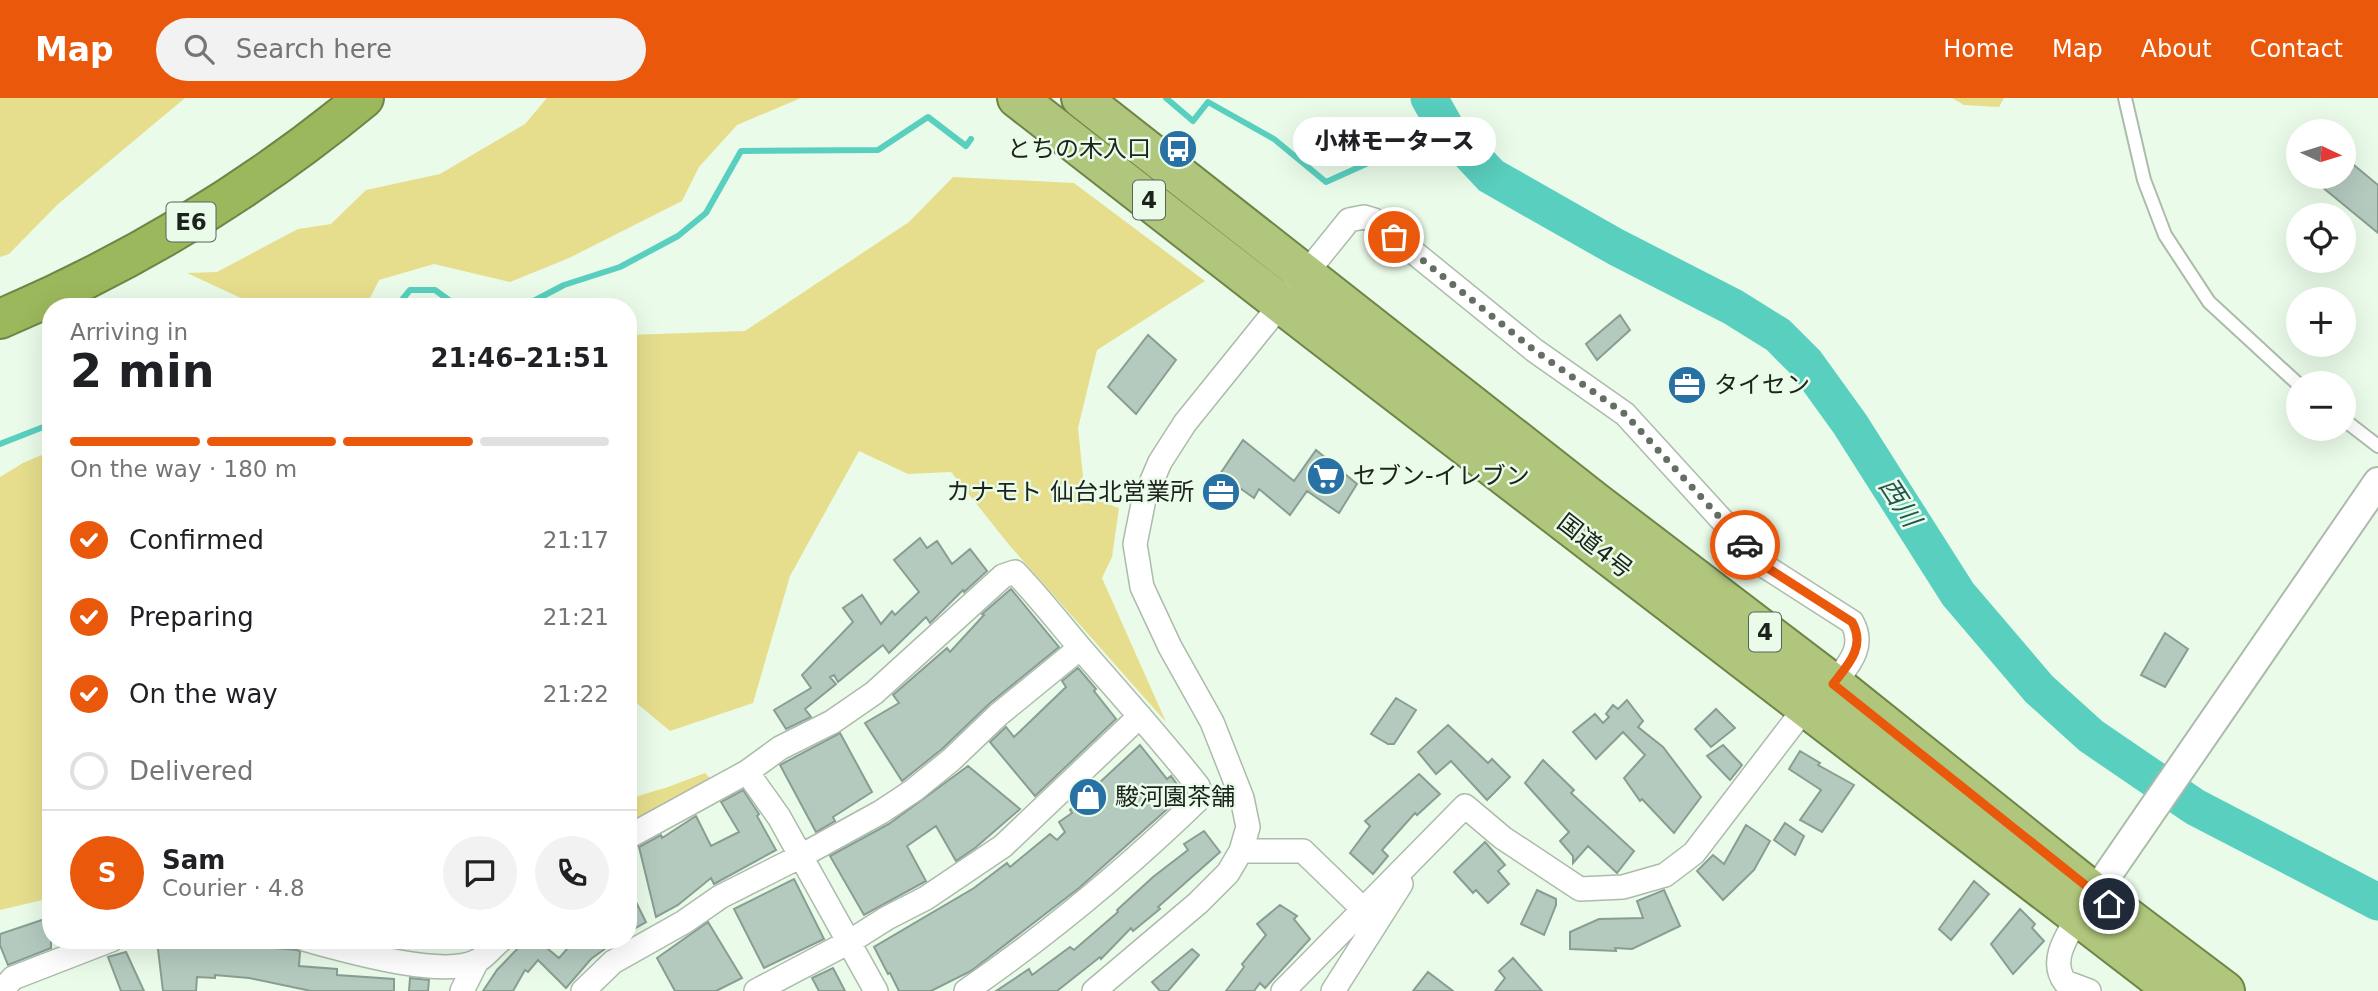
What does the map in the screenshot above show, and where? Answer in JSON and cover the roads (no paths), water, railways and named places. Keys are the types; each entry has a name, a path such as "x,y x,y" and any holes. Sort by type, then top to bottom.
{"highway":[{"name":"E6","path":"50,298 183,228 267,173 364,98"},
{"name":"国道4号","path":"1017,98 1280,302 1819,696 2086,905 2175,991"},
{"name":"国道4号","path":"1080,98 1594,501 1819,696"},
{"name":"E6","path":"0,319 42,301"},
{"name":"国道4号","path":"2086,905 2225,991"}],"street":[{"path":"1094,991 1198,903 1228,873 1241,851 1248,827 1242,798 1212,722 1170,647 1142,587 1135,544 1144,499 1160,461 1185,423 1349,219 1364,217 1374,220 1534,350 1625,414 1763,565 1852,622 1858,633 1856,651 1746,782 1694,853 1665,875 1623,887 1580,889 1503,838 1465,806 1283,991"},
{"path":"2089,991 2065,982 2059,970 2064,940 2180,767 2378,482"},
{"path":"637,832 747,772 780,748 832,722 874,693 1003,576 1015,572 1043,601 1140,716 1198,786 1202,796 1143,852 1058,925 967,991"},
{"path":"637,948 684,922 720,897 802,856 914,790 951,760 998,715 1080,648"},
{"path":"756,991 926,898 1003,846 1140,716"},
{"path":"747,772 779,817 802,856 876,991"},
{"path":"1333,991 1423,849"},
{"path":"1241,851 1303,851 1363,909"},
{"path":"1,991 13,978 88,949"},
{"path":"338,949 373,959 454,966 477,961"},
{"path":"462,991 477,961 489,949"},
{"path":"583,991 613,962 636,949"}],"lane":[{"path":"2125,98 2144,180 2165,235 2209,302 2286,373"},
{"path":"2356,429 2378,446"}],"waterway":[{"path":"1166,98 1193,121 1208,102 1274,139 1326,182 1446,128"},
{"name":"西川","path":"1429,98 1446,128 1491,176 1616,247 1733,307 1778,335 1806,363 1850,424 1958,594 2039,689 2091,736 2195,807 2378,902"},
{"path":"539,298 564,285 620,267 678,236 706,213 741,151 878,150 928,117 966,146 971,139"},
{"path":"404,298 410,290 435,290 446,298"},
{"path":"0,444 42,428"}],"place":[{"name":"とちの木入口","path":"1178,149"},
{"name":"小林モータース","path":"1394,237"},
{"name":"タイセン","path":"1687,385"},
{"name":"セブン-イレブン","path":"1326,476"},
{"name":"カナモト 仙台北営業所","path":"1221,492"},
{"name":"駿河園茶舗","path":"1088,797"}]}
